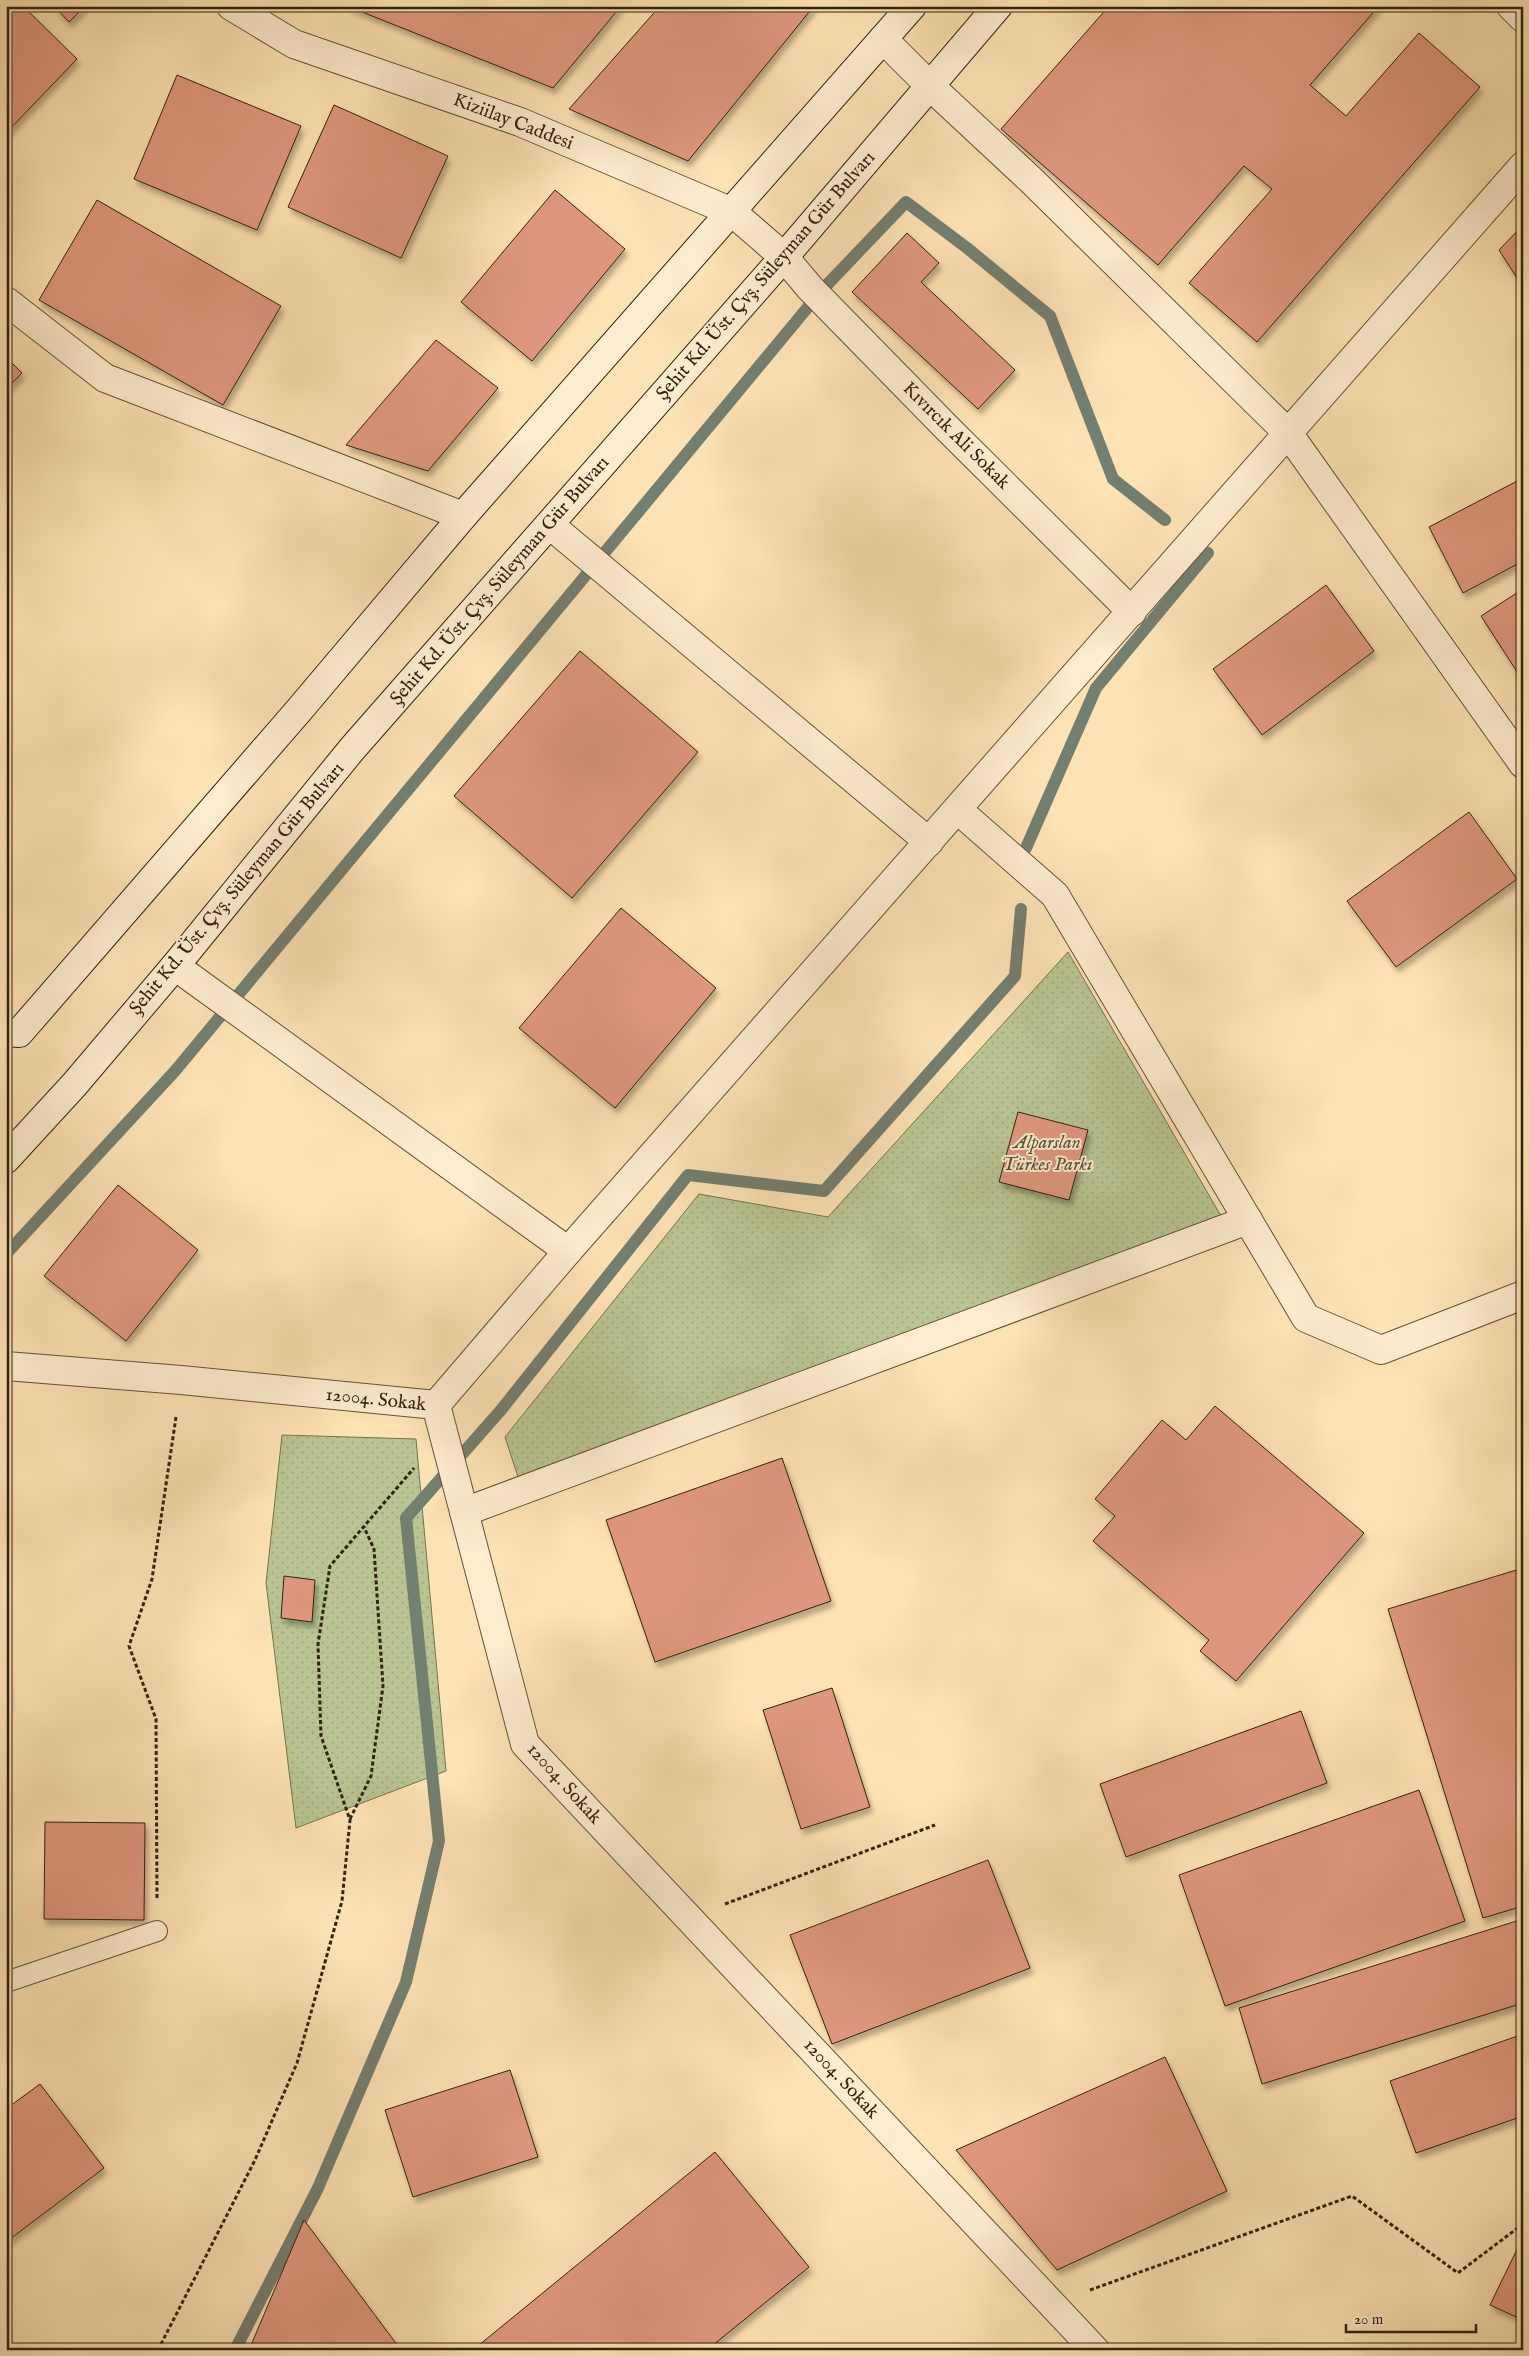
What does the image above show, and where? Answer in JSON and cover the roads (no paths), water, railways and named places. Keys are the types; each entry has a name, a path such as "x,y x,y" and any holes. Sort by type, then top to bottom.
{"street":[{"name":"Kiziilay Caddesi","path":"231,6 294,44 520,122 732,212 784,257"},
{"path":"11,1038 300,709 463,516 912,6"},
{"name":"Şehit Kd. Üst. Çvş. Süleyman Gür Bulvarı","path":"6,1159 74,1085 175,966 352,749 550,526 784,257 998,6"},
{"path":"1511,6 1523,18"},
{"path":"883,39 930,86 1032,181 1288,433 1521,757"},
{"path":"436,1405 568,1251 1523,166"},
{"name":"Kıvırcık Ali Sokak","path":"784,257 838,317 1132,612"},
{"path":"6,301 105,378 463,516"},
{"path":"550,526 929,842"},
{"path":"958,810 1055,895 1306,1318 1381,1350 1523,1295"},
{"path":"175,966 568,1251"},
{"path":"462,1505 1248,1220"},
{"name":"12004. Sokak","path":"6,1366 181,1380 436,1405 525,1744 1095,2350"}],"lane":[{"path":"6,1982 157,1931"}],"waterway":[{"path":"6,1254 175,1071 823,289 906,202 967,248 1050,316 1113,479 1165,520"},
{"path":"1026,848 1096,688 1208,553"},
{"path":"235,2350 318,2188 406,1982 439,1841 406,1518 501,1410 688,1175 824,1191 1015,976 1021,909"}],"park label":[{"name":"Alparslan Türkes Parkı","path":"1047,1154"}]}
